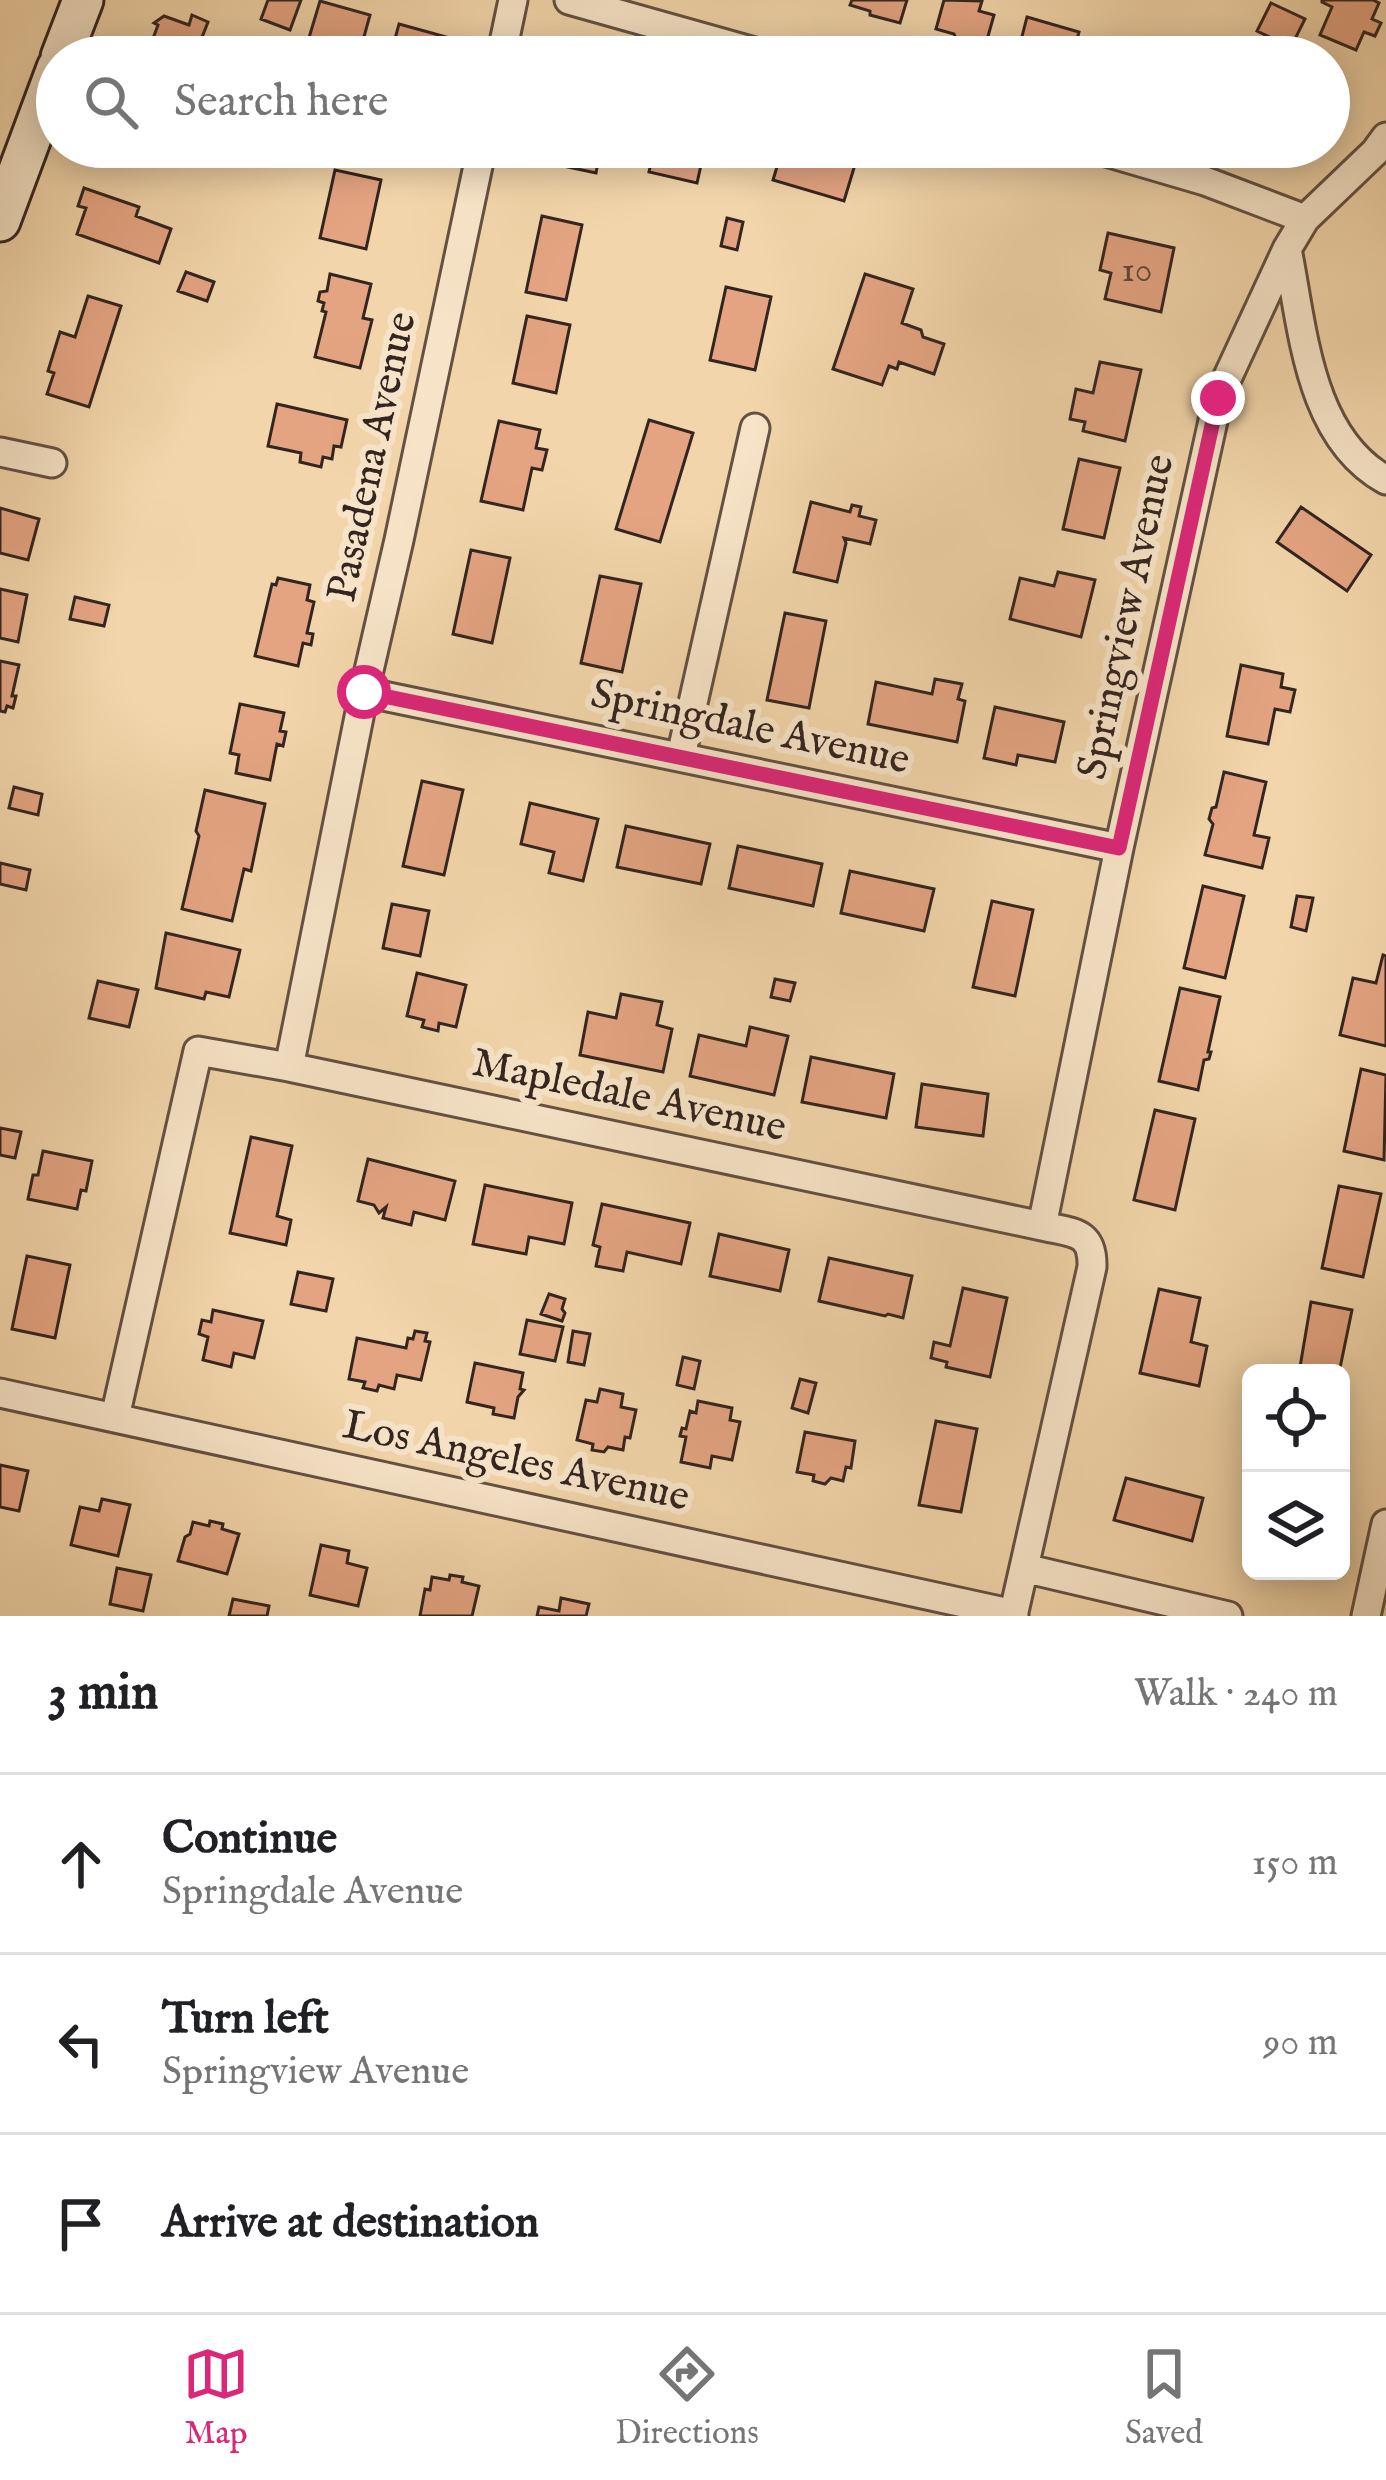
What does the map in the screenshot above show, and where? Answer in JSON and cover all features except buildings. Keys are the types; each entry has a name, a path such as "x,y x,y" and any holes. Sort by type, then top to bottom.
{"main road":[{"path":"69,36 83,0"},
{"path":"0,221 36,124"}],"street":[{"path":"505,36 513,0"},
{"path":"569,0 697,36"},
{"name":"Springview Avenue","path":"1042,1226 1218,398 1305,219 1386,137"},
{"name":"Pasadena Avenue","path":"289,1067 478,168"},
{"path":"1161,168 1305,219"},
{"path":"1287,249 1312,368 1330,421 1361,464 1386,480"},
{"path":"681,755 755,428"},
{"path":"0,452 52,463"},
{"name":"Springdale Avenue","path":"364,692 1119,848"},
{"name":"Mapledale Avenue","path":"116,1417 198,1051 1081,1236 1090,1244 1092,1259 1024,1568"},
{"name":"Los Angeles Avenue","path":"0,1394 1014,1615"},
{"path":"1366,1616 1386,1524"},
{"path":"1014,1615 1024,1568 1228,1616"}],"route":[{"path":"364,692 1119,848 1218,398"}]}
